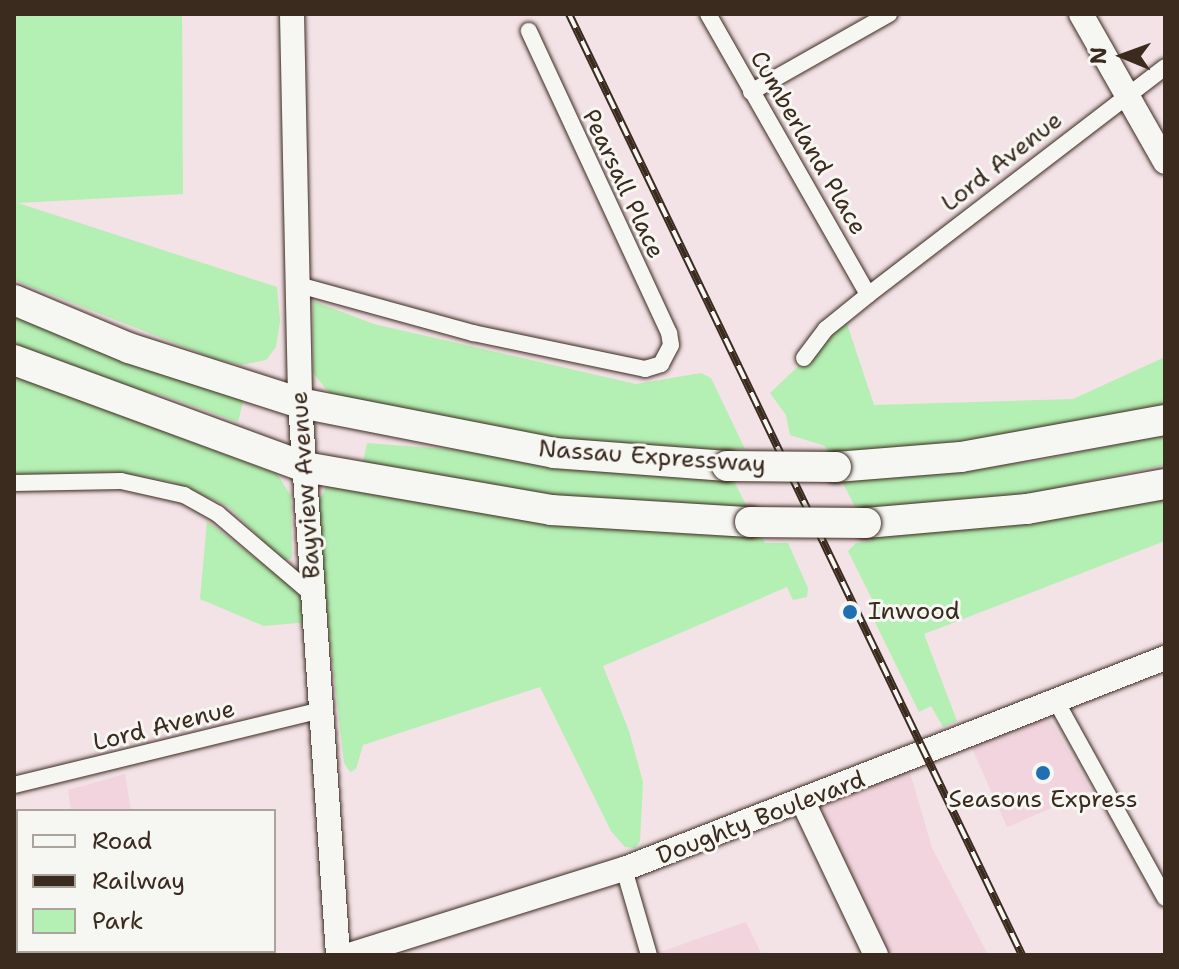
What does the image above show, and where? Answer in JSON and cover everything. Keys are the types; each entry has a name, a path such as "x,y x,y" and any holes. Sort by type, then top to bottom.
{"highway":[{"name":"Nassau Expressway","path":"14,300 129,348 300,403 554,453 727,466 836,467 961,457 1165,420"},
{"path":"14,360 305,467 551,510 750,522 866,523 1027,509 1165,484"}],"street":[{"name":"Bayview Avenue","path":"292,14 295,284 300,403 325,709 338,955"},
{"name":"Cumberland Place","path":"708,14 868,295"},
{"path":"751,92 889,14"},
{"path":"1081,14 1165,162"},
{"name":"Pearsall Place","path":"295,284 461,331 645,369 668,356 669,333 529,31"},
{"name":"Lord Avenue","path":"804,358 826,329 868,295 1165,67"},
{"path":"14,483 121,481 184,495 218,514 314,596"},
{"name":"Doughty Boulevard","path":"349,955 624,869 803,802 1165,658"},
{"path":"1056,701 1165,898"},
{"name":"Lord Avenue","path":"14,785 325,709"},
{"path":"803,802 876,955"},
{"path":"624,869 649,955"}],"shaded area":[{"path":"1044,709 1091,791 1007,827 968,739"},
{"path":"909,769 932,848 988,955 888,955 817,808"},
{"path":"125,774 131,809 71,809 68,790"},
{"path":"746,922 762,955 616,955 663,951"},
{"path":"16,942 16,953 151,955 14,955"}],"green space":[{"path":"14,14 182,14 183,194 18,203 277,287 280,321 276,347 266,360 241,365 215,359 14,280"},
{"path":"313,301 374,324 636,384 701,373 711,378 745,449 599,450 336,401 313,373"},
{"path":"14,311 244,398 238,422 159,394 115,386 14,347"},
{"path":"846,321 874,405 1073,399 1165,357 1165,412 939,447 830,457 825,446 790,435 786,415 770,393"},
{"path":"14,375 277,474 291,496 292,558 283,561 228,506 172,482 113,472 14,475"},
{"path":"1165,435 1165,465 996,501 858,513 840,477 1030,462"},
{"path":"367,443 729,471 752,517 549,505 362,467"},
{"path":"329,481 756,526 765,543 788,543 808,588 807,597 793,600 787,587 603,666 629,731 643,782 640,841 635,848 625,847 611,831 540,687 363,745 356,769 350,772 344,763 318,537 317,505"},
{"path":"1165,494 1165,541 924,634 957,721 943,727 931,706 919,712 871,614 878,611 848,551 856,543 872,541 865,525"},
{"path":"207,521 289,584 301,597 308,622 264,626 200,599"}],"railway":[{"path":"569,14 1022,955"}],"place":[{"name":"Inwood","path":"850,612"},
{"name":"Seasons Express","path":"1043,773"}]}
